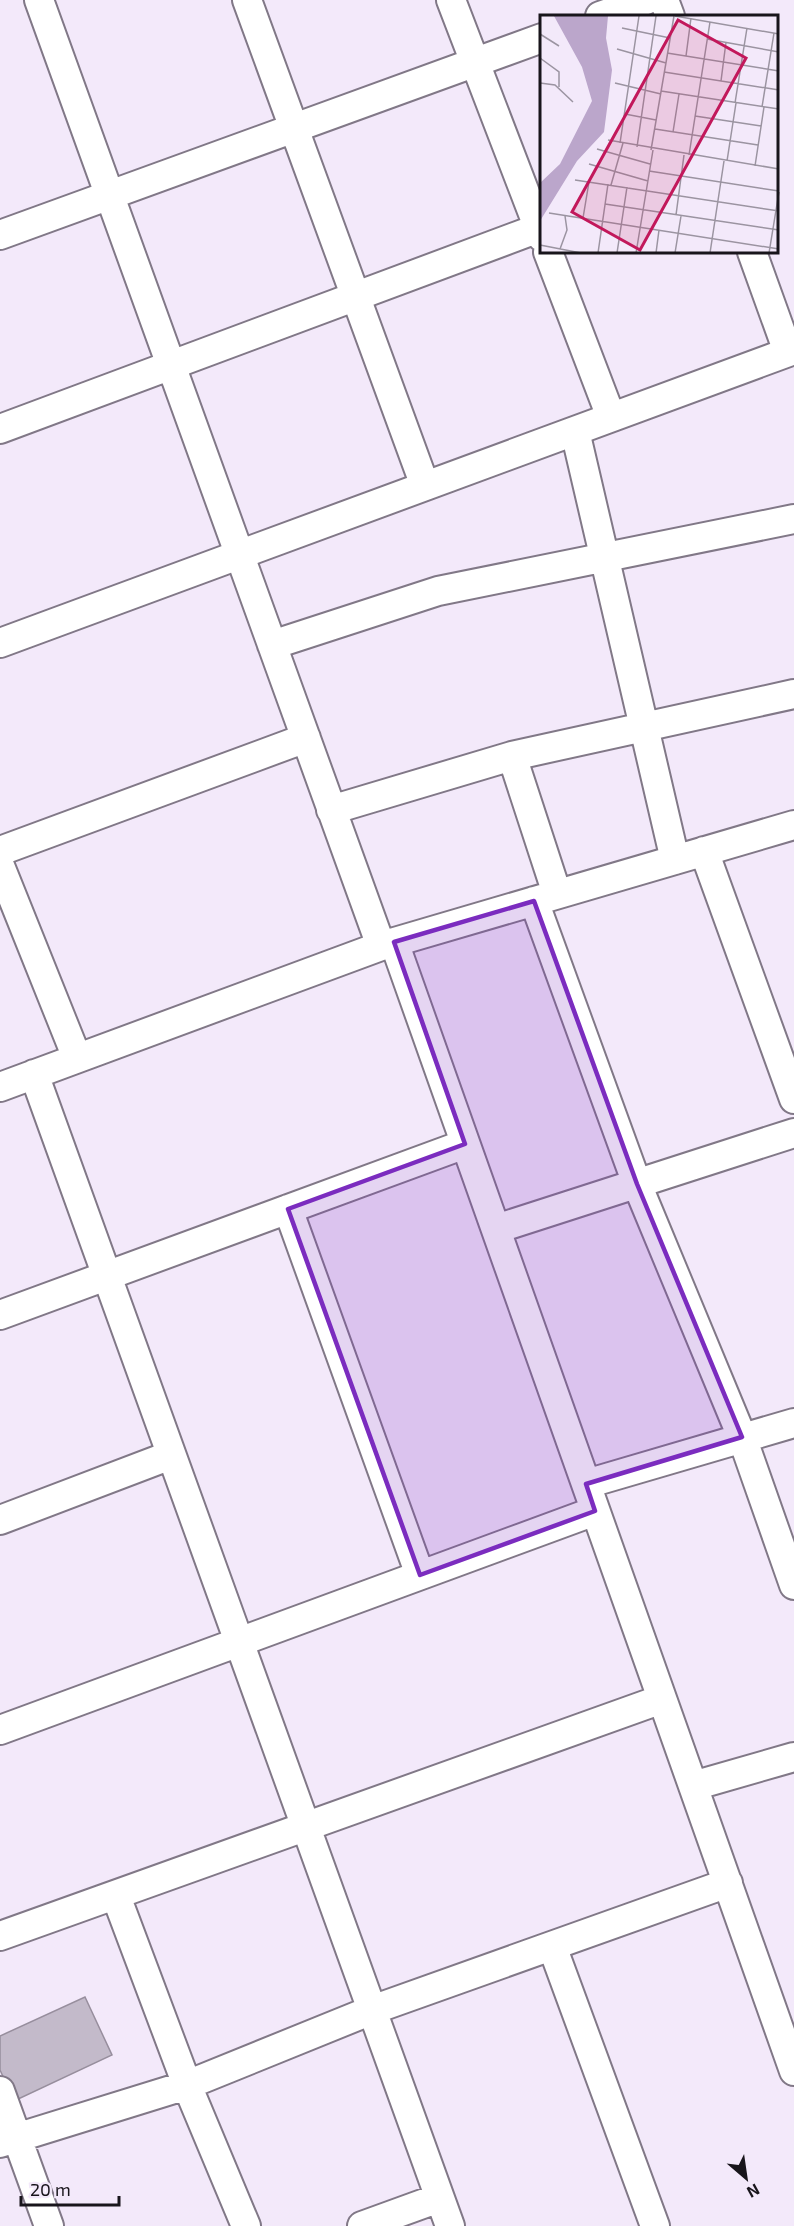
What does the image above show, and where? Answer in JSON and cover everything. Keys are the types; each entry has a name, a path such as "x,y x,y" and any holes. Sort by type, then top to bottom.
{"street":[{"path":"39,0 332,810 387,944 496,1229 728,1883 786,2026 794,2071"},
{"path":"247,0 425,486"},
{"path":"451,0 540,231"},
{"path":"603,15 646,0"},
{"path":"664,0 670,15"},
{"path":"0,235 540,39"},
{"path":"0,429 356,296 540,240"},
{"path":"549,254 611,417"},
{"path":"0,643 791,351 754,254"},
{"path":"575,430 675,860"},
{"path":"272,645 438,591 794,519"},
{"path":"332,810 512,756 794,694"},
{"path":"0,851 306,738"},
{"path":"512,756 546,898 637,1184 742,1437 794,1585"},
{"path":"0,1087 387,944 794,825"},
{"path":"704,851 794,1099"},
{"path":"0,866 77,1058"},
{"path":"34,1074 450,2226"},
{"path":"496,1229 794,1133"},
{"path":"0,1315 465,1144"},
{"path":"288,1209 420,1575"},
{"path":"586,1484 794,1423"},
{"path":"0,1520 171,1455"},
{"path":"0,1730 596,1511"},
{"path":"0,1936 662,1699"},
{"path":"693,1786 794,1757"},
{"path":"8,2140 187,2085 372,2010 728,1883"},
{"path":"116,1896 187,2085 246,2226"},
{"path":"552,1946 655,2226"},
{"path":"0,2091 8,2140 49,2226"},
{"path":"362,2226 439,2198"}],"highlighted area":[{"path":"534,901 637,1184 742,1437 586,1484 595,1511 420,1575 288,1209 465,1144 394,942"}],"building":[{"path":"85,1997 112,2055 14,2101 0,2070 0,2036"}]}
